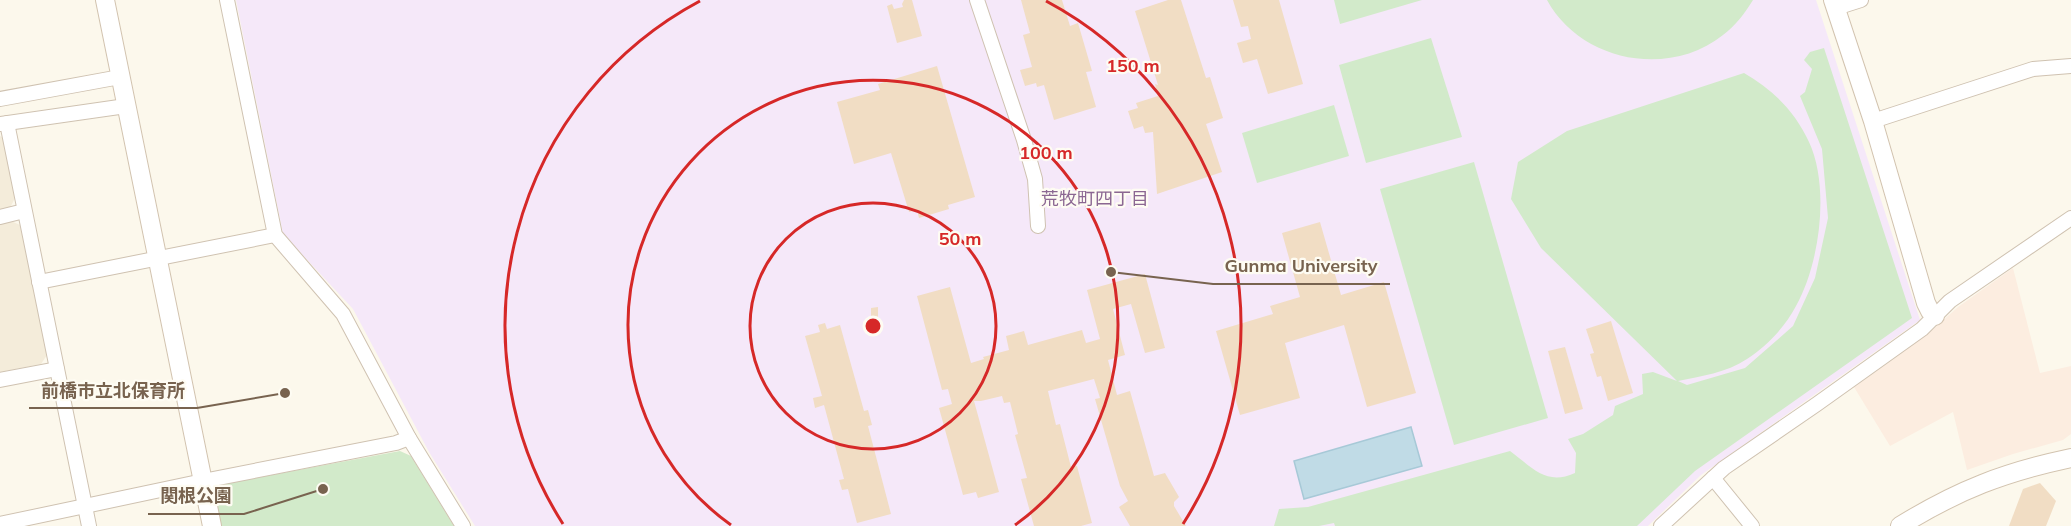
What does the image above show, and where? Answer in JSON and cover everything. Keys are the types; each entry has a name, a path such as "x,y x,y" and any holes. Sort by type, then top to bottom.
{"street":[{"path":"105,0 212,526"},
{"path":"227,0 275,235 343,314 409,438 463,526"},
{"path":"977,0 1035,179 1038,226"},
{"path":"1861,0 1834,4 1873,121 1926,303 1935,316"},
{"path":"1873,121 2033,69 2071,66"},
{"path":"0,98 120,77"},
{"path":"89,526 4,123 126,106"},
{"path":"0,217 24,211"},
{"path":"1661,526 1724,468 1912,336 1950,301 2071,218"},
{"path":"39,282 275,235"},
{"path":"0,380 57,369"},
{"path":"0,525 203,481 396,443 409,438"},
{"path":"1900,526 1981,483 2026,468 2071,458"},
{"path":"1713,478 1752,526"}],"shaded area":[{"path":"236,0 1816,0 1920,320 1701,475 1648,526 475,526 429,452 353,309 283,234"},
{"path":"0,136 3,138 15,198 10,208 0,210"},
{"path":"11,221 20,225 47,355 41,364 0,372 0,223"},
{"path":"2013,268 2040,373 2071,366 2071,434 2063,440 1967,470 1953,412 1890,446 1854,387"}],"green space":[{"path":"1334,0 1422,0 1340,24"},
{"path":"1547,0 1753,0 1732,27 1701,49 1677,57 1652,59 1627,57 1603,49 1581,37 1562,21"},
{"path":"1431,38 1462,137 1366,163 1339,65"},
{"path":"1824,48 1912,318 1695,471 1637,526 1335,526 1334,523 1319,526 1274,526 1279,509 1308,507 1510,451 1533,469 1548,476 1565,476 1575,473 1576,453 1568,439 1583,434 1613,415 1615,406 1643,394 1642,374 1653,372 1677,381 1541,248 1511,199 1518,162 1567,131 1744,73 1764,86 1797,120 1809,142 1815,160 1820,202 1819,225 1811,269 1792,314 1781,329 1762,348 1739,364 1678,381 1687,385 1745,368 1793,326 1815,278 1828,218 1822,149 1800,96 1805,92 1812,69 1804,60 1810,52"},
{"path":"1334,105 1349,156 1257,183 1242,133"},
{"path":"1474,162 1548,418 1454,445 1380,189"},
{"path":"400,451 411,456 454,526 217,526 211,493 217,485"}],"water":[{"path":"1411,427 1422,466 1304,499 1294,461"}],"building":[{"path":"904,0 912,0 922,36 897,43 887,6 892,4 894,9 903,7"},
{"path":"1021,0 1062,0 1070,26 1078,23 1092,71 1086,72 1096,107 1054,120 1044,85 1037,87 1036,83 1025,86 1020,70 1032,67 1023,35 1030,33"},
{"path":"1168,0 1181,0 1206,78 1210,77 1223,118 1206,124 1222,172 1157,194 1153,132 1145,133 1143,126 1134,129 1128,111 1138,108 1136,103 1158,96 1155,84 1158,85 1135,11"},
{"path":"1233,0 1279,0 1303,84 1268,94 1257,59 1243,63 1237,43 1251,39 1248,26 1241,27"},
{"path":"937,66 975,197 948,205 949,209 919,218 917,210 909,212 891,153 854,164 837,102 880,90 878,84"},
{"path":"1320,222 1341,295 1384,282 1416,393 1367,407 1344,325 1285,343 1300,398 1240,415 1216,331 1273,314 1270,306 1300,297 1282,233"},
{"path":"1145,274 1165,348 1145,353 1131,304 1113,309 1125,355 1108,360 1117,395 1130,391 1154,476 1165,473 1179,497 1174,502 1174,506 1186,526 1130,526 1119,507 1128,501 1120,486 1095,399 1100,398 1094,379 1048,391 1056,425 1060,424 1071,467 1077,466 1092,523 1081,526 1034,526 1021,479 1027,478 1015,435 1018,434 1010,402 1004,403 1002,396 974,401 999,492 978,498 976,492 963,495 939,408 952,404 948,389 942,390 917,296 950,287 971,363 1009,350 1006,336 1024,331 1028,345 1082,330 1086,343 1100,339 1087,290"},
{"path":"878,307 878,324 871,324 871,308"},
{"path":"1611,321 1633,393 1608,401 1601,376 1597,377 1590,354 1594,353 1586,329"},
{"path":"825,323 827,329 840,325 864,411 868,410 872,425 868,426 891,514 857,523 848,489 842,490 839,480 844,479 824,405 815,408 813,398 822,396 805,336 820,332 818,325"},
{"path":"1565,347 1583,409 1565,414 1548,351"},
{"path":"2040,483 2056,501 2046,526 2009,526 2023,489"}],"place":[{"name":"Gunma University","path":"1111,272"},
{"name":"前橋市立北保育所","path":"285,393"},
{"name":"関根公園","path":"323,489"}],"district":[{"name":"荒牧町四丁目","path":"1095,198"}]}
